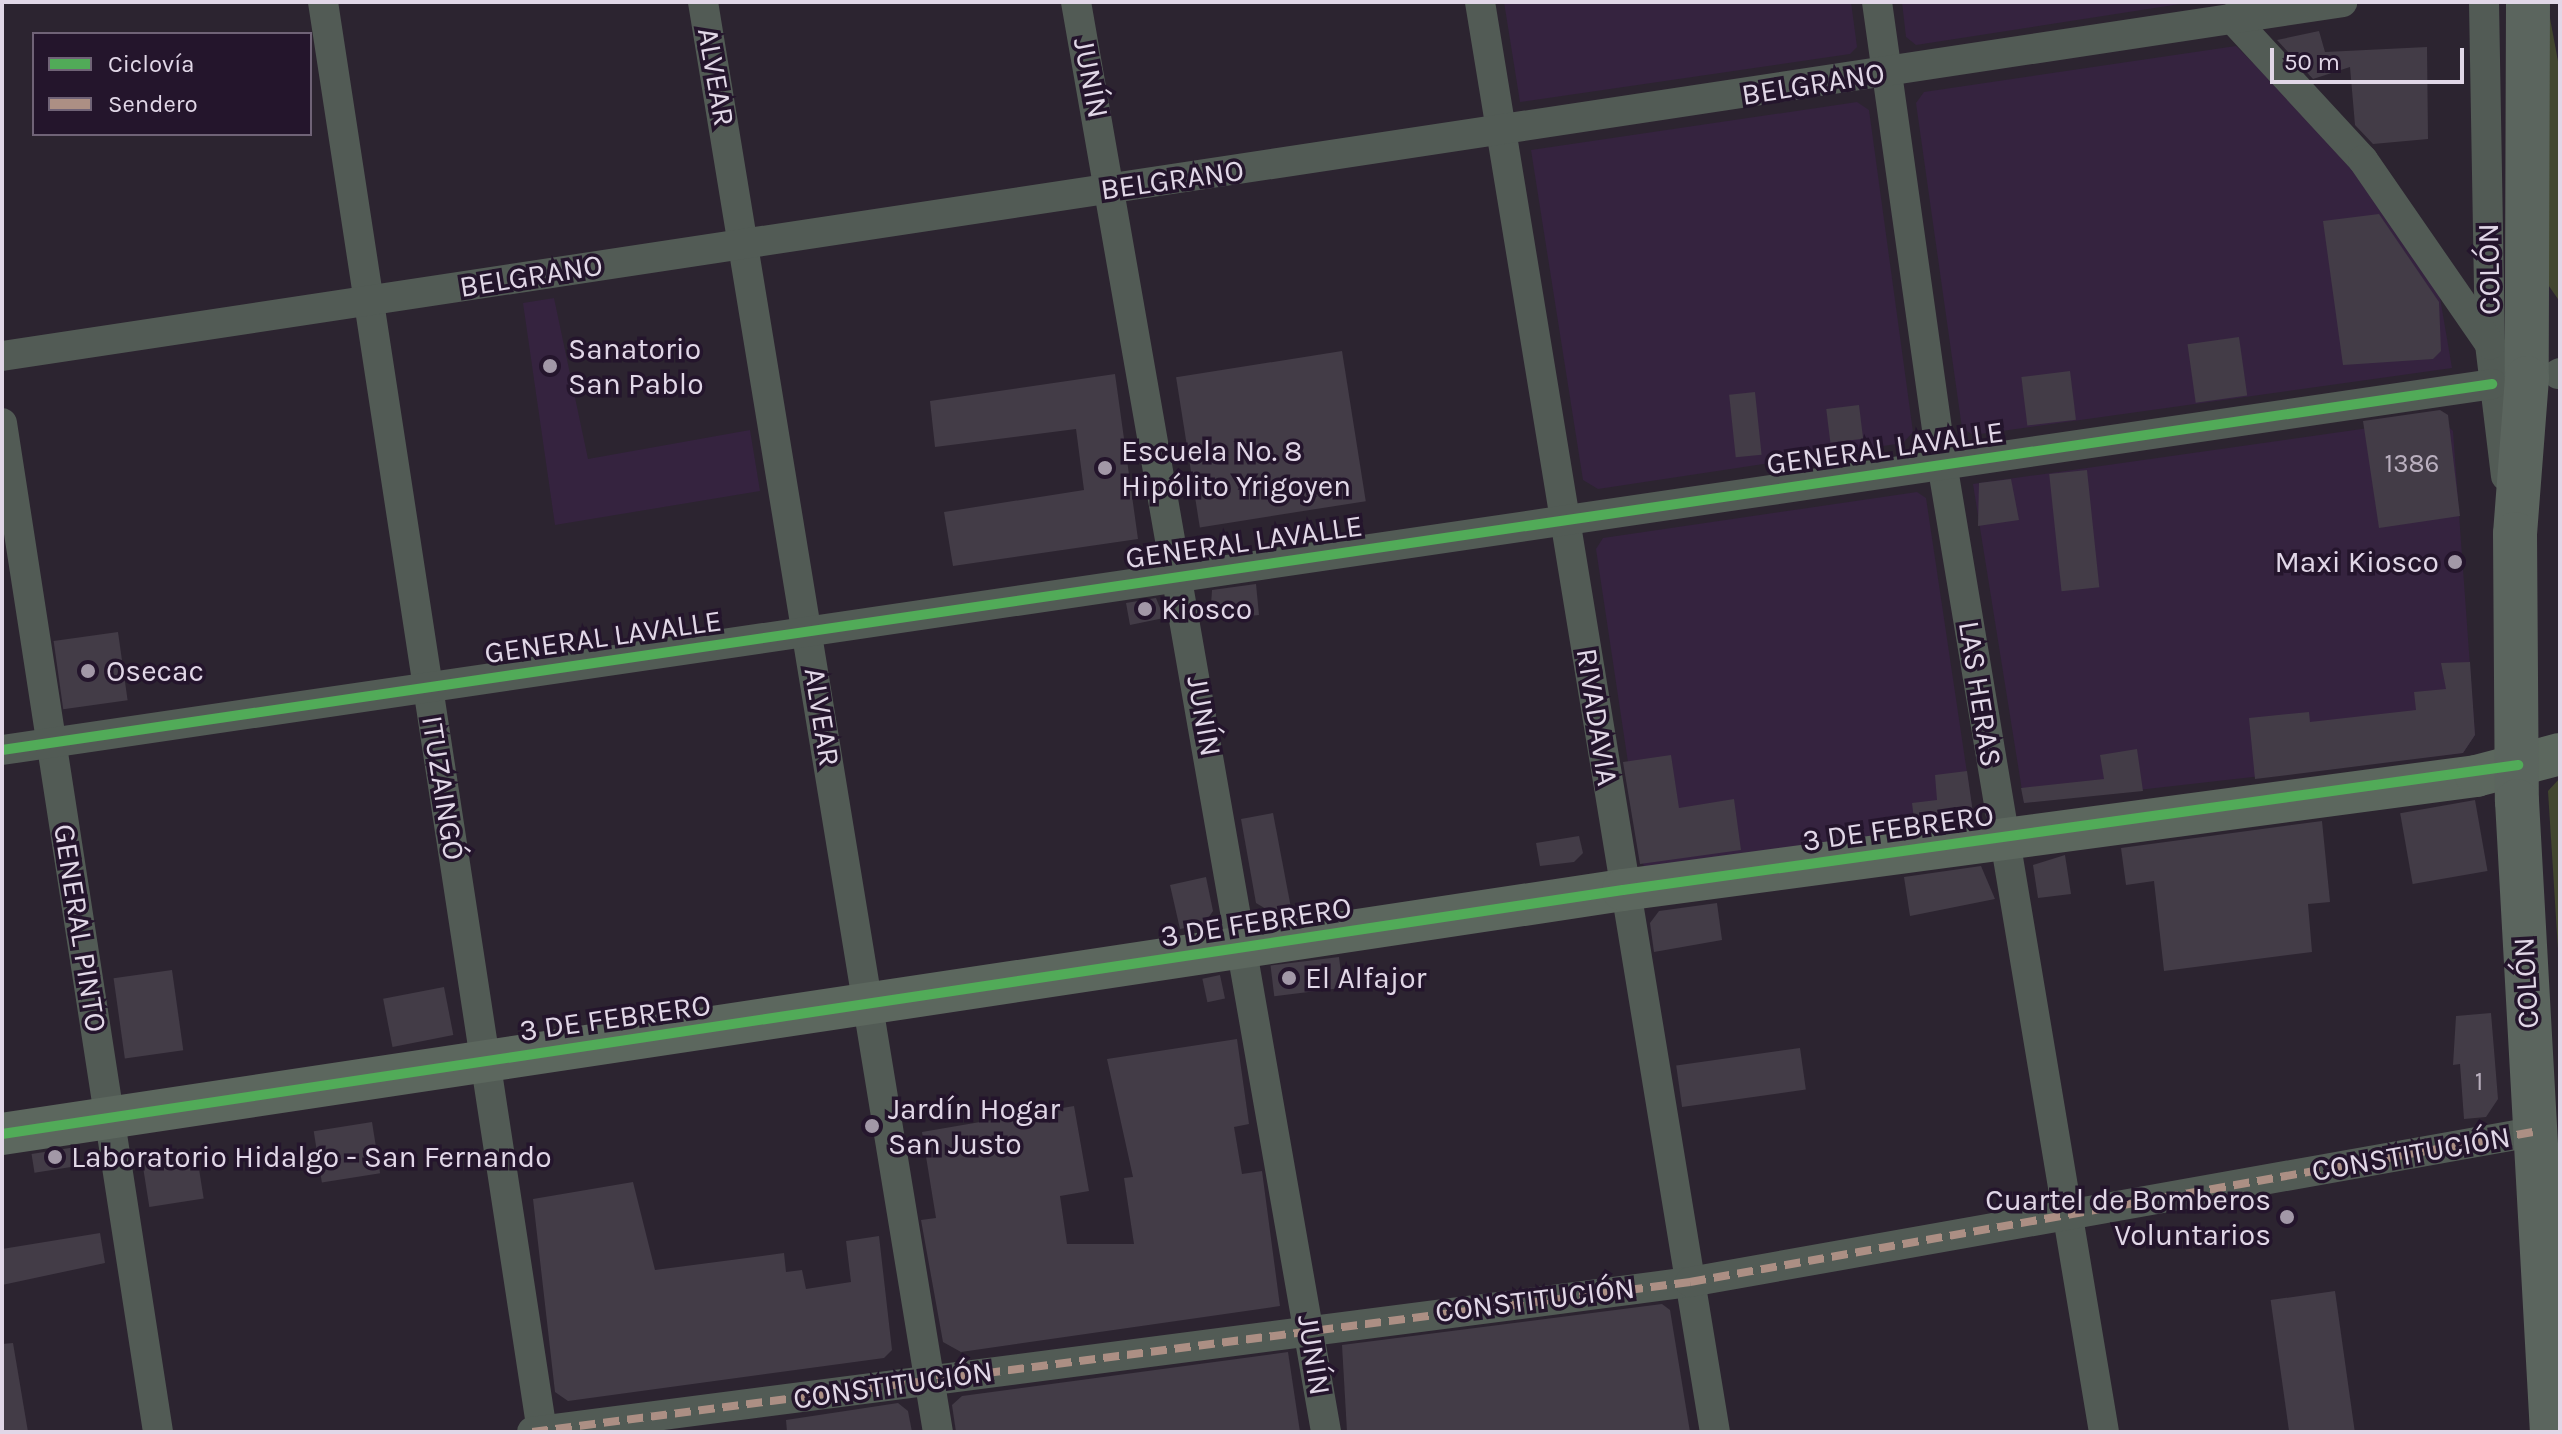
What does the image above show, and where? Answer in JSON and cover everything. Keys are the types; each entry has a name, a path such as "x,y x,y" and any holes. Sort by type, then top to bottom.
{"main road":[{"name":"COLÓN","path":"2528,2 2526,286 2515,534 2518,765 2533,1132 2548,1221 2555,1424"},
{"path":"2526,286 2560,330"}],"street":[{"name":"ITUZAINGÓ","path":"323,2 539,1432"},
{"name":"ALVEAR","path":"703,2 938,1432"},
{"name":"JUNÍN","path":"1076,2 1180,576 1326,1432"},
{"name":"RIVADAVIA","path":"1480,2 1566,519 1623,890 1715,1432"},
{"name":"LAS HERAS","path":"1877,2 1942,463 2104,1432"},
{"name":"BELGRANO","path":"2,356 2342,2"},
{"name":"COLÓN","path":"2484,2 2492,384 2515,534"},
{"path":"2232,18 2363,160 2490,344"},
{"name":"GENERAL LAVALLE","path":"2,750 2492,384"},
{"name":"GENERAL PINTO","path":"2,423 158,1432"},
{"name":"3 DE FEBRERO","path":"2,1134 1623,890 2518,765 2560,754"},
{"name":"CONSTITUCIÓN","path":"539,1432 930,1381 1310,1326 1690,1282 2533,1132"}],"shaded area":[{"path":"1504,2 1851,2 1857,47 1850,54 1520,102"},
{"path":"1902,2 2193,2 1916,45 1906,37"},
{"path":"2236,46 2322,131 2437,280 2452,368 1973,435 1962,428 1916,103 1924,92"},
{"path":"1857,102 1869,110 1913,432 1903,443 1598,489 1583,480 1531,150"},
{"name":"Sanatorio San Pablo","path":"554,298 588,459 750,430 760,491 555,525 523,303"},
{"path":"2439,418 2453,431 2475,735 2463,753 2024,803 1973,484"},
{"path":"1917,492 1926,498 1973,813 1964,824 1644,869 1596,549 1603,538"}],"green space":[{"path":"2547,2 2560,72 2560,302 2542,276"},
{"path":"2560,778 2560,981 2548,791"}],"building":[{"path":"2319,31 2325,52 2427,47 2428,139 2373,144 2355,125 2350,67 2313,79 2277,40"},
{"path":"2379,214 2439,302 2441,351 2433,359 2343,365 2323,221"},
{"path":"2239,337 2247,395 2196,403 2188,344"},
{"path":"1342,351 1366,501 1200,527 1176,377"},
{"path":"2070,371 2076,420 2027,426 2021,377"},
{"name":"Escuela No. 8 Hipólito Yrigoyen","path":"1115,374 1138,539 953,566 944,512 1084,490 1076,429 935,447 930,401"},
{"path":"1755,392 1762,455 1736,457 1729,395"},
{"path":"1859,405 1863,439 1830,443 1826,409"},
{"path":"2440,410 2448,415 2460,516 2379,528 2363,421"},
{"path":"2087,470 2099,587 2062,591 2049,474"},
{"path":"2011,479 2019,520 1978,526 1979,483"},
{"path":"1256,584 1259,615 1210,620 1212,590"},
{"name":"Kiosco","path":"1156,598 1164,618 1130,625 1126,603"},
{"name":"Osecac","path":"118,632 128,700 63,709 54,641"},
{"path":"2470,662 2475,735 2463,753 2255,779 2249,718 2309,712 2310,722 2416,710 2414,692 2446,689 2441,663"},
{"path":"2137,749 2143,791 2024,803 2021,788 2104,779 2100,755"},
{"path":"1671,755 1679,808 1734,799 1741,850 1640,864 1623,762"},
{"path":"1967,771 1973,813 1967,820 1915,827 1912,803 1937,800 1935,775"},
{"path":"2475,800 2488,871 2413,884 2400,813"},
{"path":"1273,813 1291,908 1271,912 1256,903 1241,819"},
{"path":"2322,821 2330,902 2308,904 2312,952 2164,971 2154,881 2126,885 2121,848"},
{"path":"1579,836 1583,853 1574,862 1540,866 1536,843"},
{"path":"2065,855 2071,894 2038,898 2033,865"},
{"path":"1981,866 1995,899 1910,916 1904,877"},
{"path":"1206,877 1213,911 1204,924 1180,929 1170,885"},
{"path":"1717,903 1722,940 1654,952 1650,923 1659,911"},
{"path":"1339,957 1343,988 1274,996 1271,965"},
{"path":"172,970 183,1050 125,1058 114,978"},
{"path":"1220,975 1225,998 1207,1002 1202,979"},
{"path":"444,987 453,1035 392,1047 383,999"},
{"path":"2491,1013 2498,1099 2486,1117 2464,1119 2460,1064 2453,1065 2456,1016"},
{"path":"1237,1039 1249,1124 1234,1127 1242,1174 1262,1171 1280,1306 961,1352 943,1342 921,1220 936,1218 922,1132 1074,1106 1089,1191 1060,1196 1067,1244 1134,1244 1124,1178 1133,1177 1107,1059"},
{"path":"1800,1048 1806,1090 1682,1107 1676,1065"},
{"path":"372,1122 380,1173 322,1183 314,1131"},
{"name":"Laboratorio Hidalgo - San Fernando","path":"76,1147 79,1166 35,1173 32,1154"},
{"path":"196,1150 204,1198 149,1207 142,1159"},
{"path":"633,1182 655,1270 784,1253 786,1272 802,1270 806,1289 851,1282 846,1241 879,1236 892,1350 884,1358 568,1401 555,1392 533,1199"},
{"path":"100,1233 105,1263 2,1285 2,1249"},
{"path":"2335,1291 2355,1432 2289,1432 2271,1300"},
{"path":"1662,1304 1670,1310 1690,1432 1347,1432 1342,1345"},
{"path":"13,1343 28,1432 2,1432 2,1344"},
{"path":"1288,1352 1300,1432 956,1432 952,1405 962,1396"},
{"path":"898,1403 908,1411 912,1432 787,1432 786,1420"}],"marked path":[{"path":"532,1432 1690,1282 2533,1132"}],"cycle path":[{"path":"2,750 2492,384"},
{"path":"2,1134 1623,890 2518,765"}],"place":[{"name":"Sanatorio San Pablo","path":"550,366"},
{"name":"Escuela No. 8 Hipólito Yrigoyen","path":"1105,468"},
{"name":"Maxi Kiosco","path":"2455,562"},
{"name":"Kiosco","path":"1145,609"},
{"name":"Osecac","path":"88,671"},
{"name":"El Alfajor","path":"1289,978"},
{"name":"Jardín Hogar San Justo","path":"872,1126"},
{"name":"Laboratorio Hidalgo - San Fernando","path":"55,1157"},
{"name":"Cuartel de Bomberos Voluntarios","path":"2287,1217"}]}
